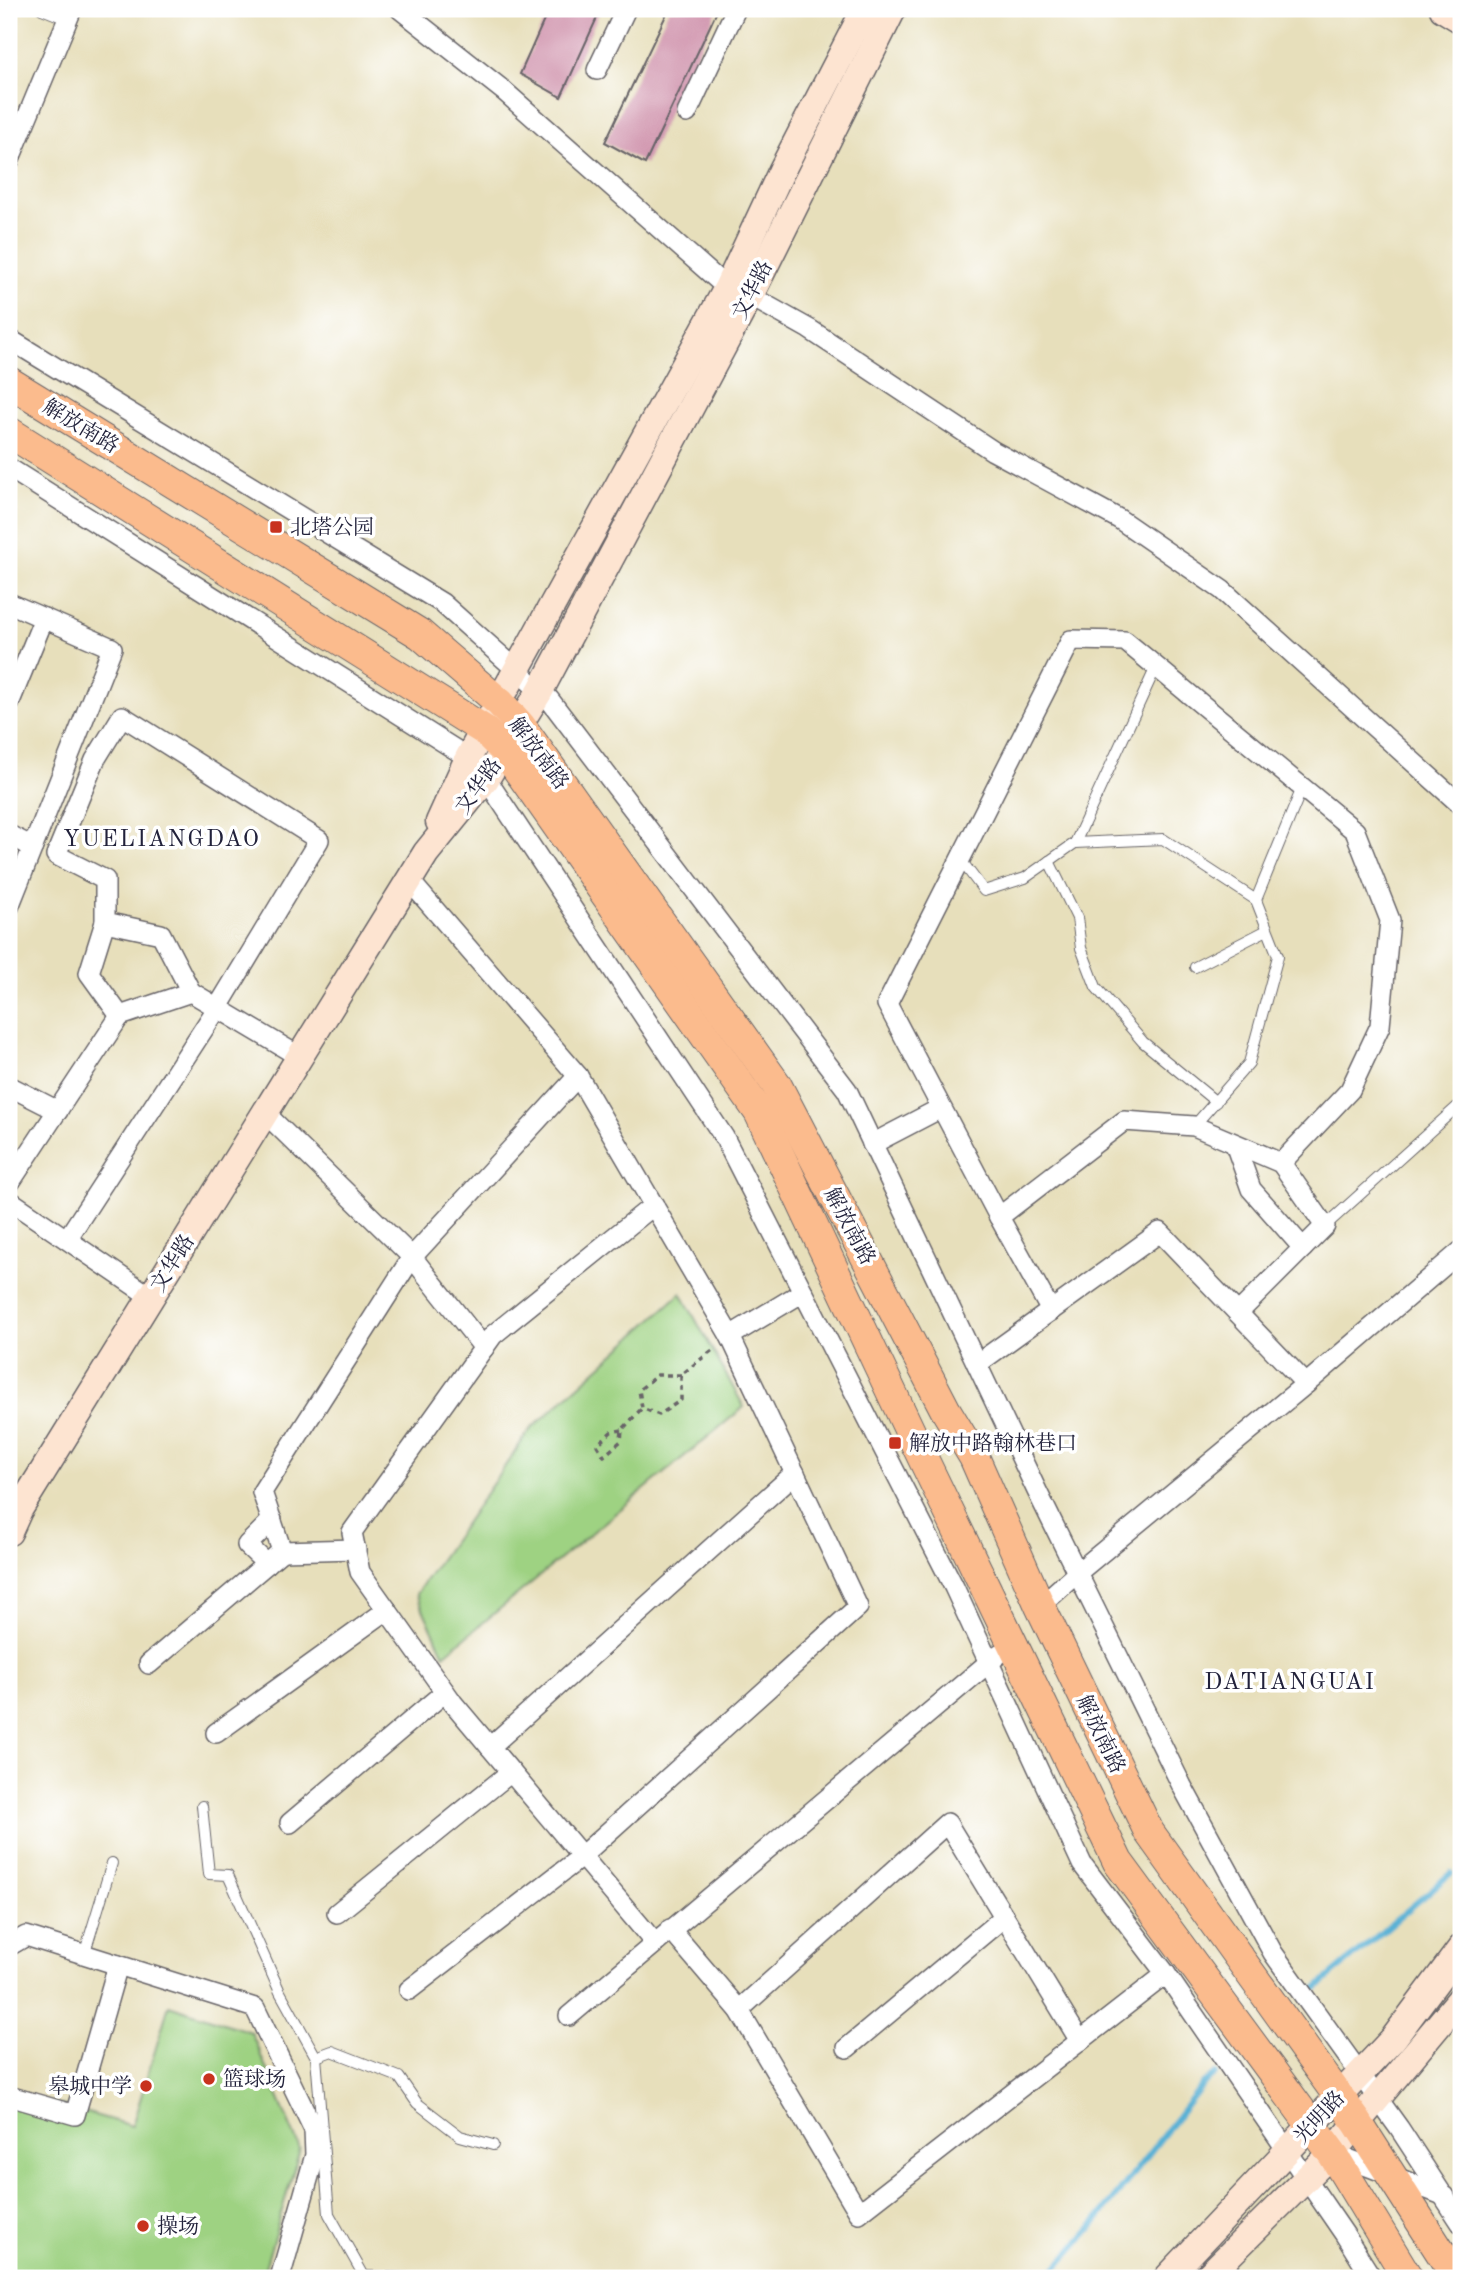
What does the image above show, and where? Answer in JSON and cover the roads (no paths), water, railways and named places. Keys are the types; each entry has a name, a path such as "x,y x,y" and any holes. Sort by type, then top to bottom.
{"main road":[{"name":"解放南路","path":"9,382 420,634 500,703 503,735 759,1112 1118,1862 1332,2153 1408,2278"},
{"name":"解放南路","path":"9,432 503,735 776,1084 945,1409 974,1457 1040,1606 1149,1832 1357,2122 1457,2278"}],"street":[{"path":"400,9 504,91 739,292 809,329 993,451 1119,519 1222,590 1461,805"},
{"path":"597,70 626,9"},
{"path":"687,113 736,9"},
{"name":"文华路","path":"9,1532 19,1510 426,853 486,779 503,735 540,691 739,292 782,170 865,9"},
{"name":"文华路","path":"500,703 739,292 893,9"},
{"path":"1443,9 1461,20"},
{"path":"9,161 69,14"},
{"path":"9,339 442,603 549,699 847,1090 976,1364 1182,1786 1273,1953 1452,2199 1461,2223"},
{"path":"9,468 475,762 724,1137 954,1587 1082,1864 1166,1973 1372,2278"},
{"path":"9,603 112,648 9,907"},
{"path":"9,704 44,618"},
{"path":"1051,1311 887,1004 1071,640 1125,641 1354,831 1390,919 1380,1026 1350,1090 1281,1163"},
{"path":"67,1239 218,1007 319,840 122,716 95,760 56,855 105,880 105,922 89,973 120,1016"},
{"path":"426,853 468,758 503,735"},
{"path":"9,835 33,847"},
{"path":"409,880 578,1076 730,1336 858,1607 582,1856 409,1990"},
{"path":"105,922 161,934 191,992 300,1057"},
{"path":"9,1185 120,1016 191,992"},
{"path":"274,1557 272,1520 262,1492 412,1257 578,1076"},
{"path":"9,1086 58,1111"},
{"path":"872,1144 941,1108"},
{"path":"265,1112 412,1257 484,1348"},
{"path":"999,1217 1124,1121 1194,1126 1281,1163 1325,1226 1238,1313"},
{"path":"1235,1144 1251,1189 1303,1248"},
{"path":"9,1200 151,1297"},
{"path":"654,1205 493,1335 352,1532 360,1572 445,1692 654,1942"},
{"path":"976,1364 1160,1232 1306,1384"},
{"path":"1040,1606 1461,1251"},
{"path":"730,1336 803,1292"},
{"path":"490,1747 795,1474"},
{"path":"272,1520 247,1545 274,1557 356,1549"},
{"path":"149,1664 274,1557"},
{"path":"216,1733 387,1610"},
{"path":"569,2015 1013,1642"},
{"path":"290,1823 445,1692"},
{"path":"337,1913 511,1772"},
{"path":"739,2010 947,1823 1080,2041"},
{"path":"848,2048 1004,1917"},
{"path":"670,1929 739,2010 859,2213 1166,1973"},
{"path":"9,1946 26,1936 255,2008 314,2130 315,2155 281,2278"},
{"name":"光明路","path":"1167,2278 1359,2074 1451,1984 1461,1948"},
{"path":"9,2096 75,2115 118,1965"},
{"name":"光明路","path":"1206,2278 1332,2153 1461,1998"},
{"path":"1332,2153 1452,2199"}],"lane":[{"path":"42,9 69,14"},
{"path":"960,859 984,891 1025,878 1075,843 1156,667"},
{"path":"1256,900 1302,788"},
{"path":"1075,843 1163,839 1256,900 1278,956 1249,1063 1194,1126"},
{"path":"1049,861 1077,918 1081,947 1096,987 1143,1042 1216,1102"},
{"path":"1195,967 1267,930"},
{"path":"1325,1226 1457,1107"},
{"path":"202,1806 209,1874 228,1875 280,1992 316,2057 329,2214 365,2277 410,2278"},
{"path":"84,1955 112,1863"},
{"path":"316,2057 332,2051 399,2077 417,2103 460,2136 493,2145"}],"waterway":[{"path":"1314,1990 1451,1873"},
{"path":"1047,2278 1091,2228 1204,2083 1215,2074"}],"place":[{"name":"北塔公园","path":"276,527"},
{"name":"解放中路翰林巷口","path":"895,1443"},
{"name":"篮球场","path":"209,2079"},
{"name":"皋城中学","path":"146,2086"},
{"name":"操场","path":"143,2226"}],"district":[{"name":"YUELIANGDAO","path":"162,838"},
{"name":"DATIANGUAI","path":"1290,1681"}]}
